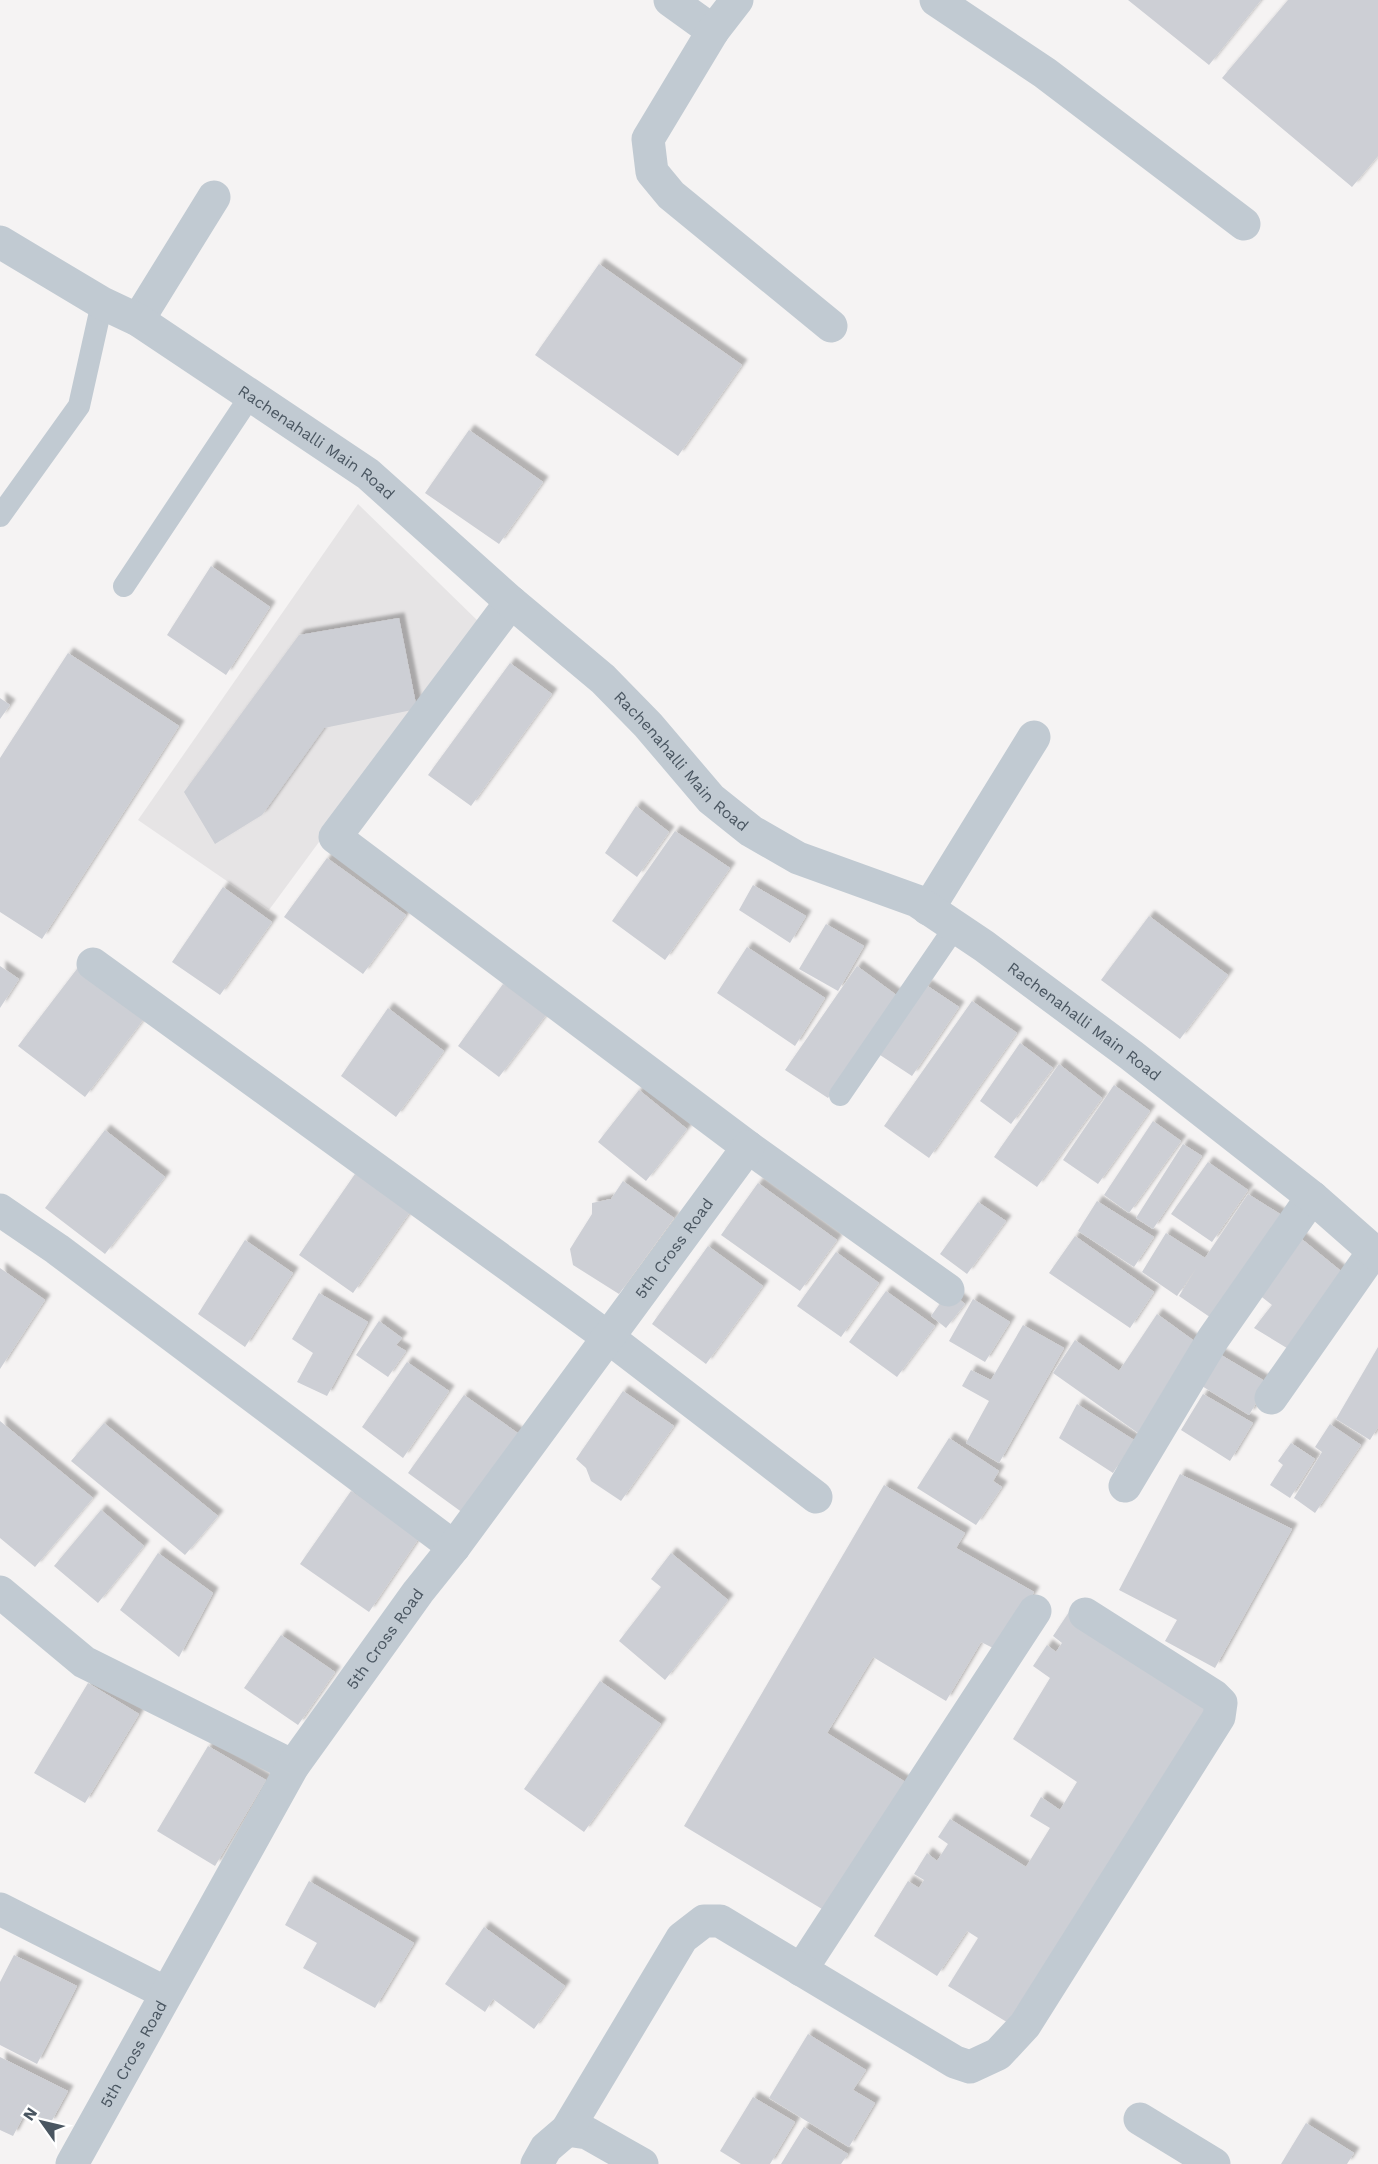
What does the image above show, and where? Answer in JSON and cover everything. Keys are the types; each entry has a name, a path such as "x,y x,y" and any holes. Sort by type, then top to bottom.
{"street":[{"path":"670,0 713,31"},
{"path":"737,0 713,31 648,139 652,172 671,195 831,326"},
{"path":"936,0 1045,73 1244,224"},
{"path":"138,320 214,197"},
{"name":"Rachenahalli Main Road","path":"0,242 102,303 138,320 368,474 511,602 603,679 648,725 711,799 751,831 798,858 917,901 984,946 1131,1055 1312,1197 1376,1253"},
{"path":"511,602 335,837 748,1147 948,1290"},
{"path":"928,909 1034,736"},
{"path":"93,964 609,1338 816,1497"},
{"name":"5th Cross Road","path":"72,2164 293,1766 418,1592 609,1338 748,1147"},
{"path":"1125,1486 1213,1339 1312,1197"},
{"path":"0,1210 57,1248 454,1547"},
{"path":"1271,1398 1376,1253"},
{"path":"0,1592 84,1662 293,1766"},
{"path":"801,1970 1035,1611"},
{"path":"537,2164 546,2148 567,2130 682,1938 704,1921 720,1921 956,2062 970,2067 998,2054 1025,2025 1219,1717 1221,1703 1214,1696 1085,1614"},
{"path":"0,1909 166,1993"},
{"path":"1140,2120 1214,2164"},
{"path":"567,2130 587,2133 642,2164"}],"lane":[{"path":"0,516 79,406 102,303"},
{"path":"124,586 251,395"},
{"path":"840,1095 955,927"}],"shaded area":[{"path":"358,504 480,623 269,910 138,820"}],"building":[{"path":"1128,0 1261,0 1209,65"},
{"path":"1288,0 1378,0 1378,156 1352,187 1222,78"},
{"path":"599,264 742,365 678,456 535,355"},
{"path":"469,430 543,482 499,544 425,493"},
{"path":"211,566 270,607 226,675 167,635"},
{"path":"399,618 417,709 324,728 262,815 215,844 184,792 299,635"},
{"path":"68,653 179,726 42,939 0,912 0,758"},
{"path":"510,663 552,694 471,806 428,775"},
{"path":"0,698 10,705 0,719"},
{"path":"636,806 669,832 637,877 605,853"},
{"path":"675,831 730,868 665,960 612,921"},
{"path":"327,858 406,915 363,974 284,917"},
{"path":"753,885 806,916 790,943 739,910"},
{"path":"223,887 272,922 220,995 172,962"},
{"path":"1149,916 1228,975 1180,1039 1101,980"},
{"path":"826,924 864,946 838,991 799,969"},
{"path":"747,947 825,998 795,1046 717,993"},
{"path":"80,965 146,1016 85,1097 18,1046"},
{"path":"0,966 19,979 0,1008"},
{"path":"857,966 899,997 828,1098 785,1070"},
{"path":"503,984 546,1015 499,1077 458,1046"},
{"path":"926,985 959,1007 912,1076 880,1055"},
{"path":"972,1001 1017,1033 929,1158 884,1126"},
{"path":"388,1008 444,1051 396,1117 341,1076"},
{"path":"1020,1043 1053,1068 1011,1124 980,1101"},
{"path":"1059,1064 1102,1098 1037,1187 994,1157"},
{"path":"1114,1085 1150,1111 1098,1184 1063,1160"},
{"path":"639,1090 687,1129 646,1181 598,1142"},
{"path":"1153,1121 1181,1141 1129,1213 1104,1195"},
{"path":"105,1130 165,1177 105,1254 45,1208"},
{"path":"1183,1144 1202,1156 1153,1229 1136,1218"},
{"path":"1208,1162 1248,1190 1212,1242 1171,1214"},
{"path":"355,1174 410,1212 353,1293 299,1255"},
{"path":"623,1181 674,1218 619,1294 573,1265 570,1249 592,1214 592,1203 611,1199"},
{"path":"758,1183 837,1240 800,1291 721,1235"},
{"path":"1248,1194 1288,1219 1220,1324 1179,1296 1197,1267 1177,1296 1142,1272 1166,1233 1205,1258"},
{"path":"1097,1201 1154,1237 1134,1267 1078,1231"},
{"path":"978,1202 1006,1221 967,1274 940,1254"},
{"path":"1075,1236 1154,1292 1130,1328 1049,1273"},
{"path":"1298,1236 1347,1276 1295,1353 1254,1328 1272,1305 1258,1294"},
{"path":"245,1240 293,1273 245,1347 198,1314"},
{"path":"708,1246 763,1286 706,1364 652,1324"},
{"path":"836,1252 879,1283 841,1337 797,1306"},
{"path":"0,1268 45,1300 0,1369"},
{"path":"886,1291 935,1326 897,1377 849,1342"},
{"path":"949,1291 965,1304 946,1328 931,1316"},
{"path":"319,1293 368,1322 327,1396 297,1382 313,1353 292,1339"},
{"path":"973,1299 1010,1322 985,1362 949,1341"},
{"path":"1157,1314 1204,1348 1145,1438 1053,1373 1075,1340 1119,1371"},
{"path":"379,1321 402,1338 396,1345 406,1351 388,1377 356,1355"},
{"path":"1023,1325 1064,1348 999,1463 966,1443 989,1401 962,1386 971,1370 991,1380"},
{"path":"1378,1347 1378,1427 1370,1440 1336,1419"},
{"path":"1216,1352 1268,1383 1249,1415 1197,1383"},
{"path":"407,1362 449,1391 403,1458 362,1427"},
{"path":"623,1391 674,1426 621,1501 591,1481 586,1468 576,1459"},
{"path":"1203,1394 1253,1423 1230,1461 1181,1430"},
{"path":"464,1395 519,1434 463,1513 408,1473"},
{"path":"1077,1404 1134,1440 1113,1473 1059,1438"},
{"path":"0,1421 93,1498 35,1567 0,1538"},
{"path":"104,1423 218,1516 185,1555 71,1461"},
{"path":"1330,1424 1361,1445 1315,1513 1294,1498 1322,1452 1315,1447"},
{"path":"949,1438 999,1471 993,1481 1002,1487 976,1525 917,1488"},
{"path":"1291,1443 1315,1459 1290,1498 1270,1485 1283,1465 1278,1461"},
{"path":"1180,1474 1292,1529 1215,1668 1165,1641 1177,1620 1119,1590"},
{"path":"884,1485 965,1533 956,1548 1034,1592 999,1651 981,1642 946,1701 873,1657 827,1733 907,1783 827,1912 684,1826"},
{"path":"351,1491 419,1538 369,1612 300,1564"},
{"path":"101,1510 144,1546 98,1603 54,1566"},
{"path":"158,1553 213,1593 179,1657 120,1610"},
{"path":"671,1553 728,1600 665,1680 619,1641 661,1587 651,1579"},
{"path":"1069,1612 1210,1702 1010,2024 948,1986 978,1938 967,1931 937,1976 874,1936 908,1881 919,1888 924,1880 914,1874 927,1853 937,1861 948,1844 938,1837 950,1819 1026,1867 1050,1828 1030,1816 1041,1797 1060,1810 1077,1782 1013,1739 1050,1678 1033,1666 1047,1645 1056,1652 1062,1643 1053,1636"},
{"path":"281,1635 335,1672 298,1725 244,1688"},
{"path":"600,1681 661,1724 584,1832 524,1789"},
{"path":"88,1683 139,1714 85,1803 34,1773"},
{"path":"208,1746 266,1780 215,1866 157,1831"},
{"path":"309,1881 414,1943 375,2008 303,1968 317,1943 285,1925"},
{"path":"484,1927 565,1986 534,2029 493,1999 485,2012 445,1984"},
{"path":"14,1955 77,1986 37,2064 0,2045 0,1982"},
{"path":"808,2034 866,2070 853,2090 875,2103 849,2147 769,2098"},
{"path":"0,2057 68,2091 50,2124 25,2113 13,2136 0,2130"},
{"path":"753,2097 795,2122 770,2164 741,2164 720,2151"},
{"path":"1306,2123 1354,2153 1347,2164 1281,2164"},
{"path":"804,2127 848,2154 841,2164 781,2164"}]}
